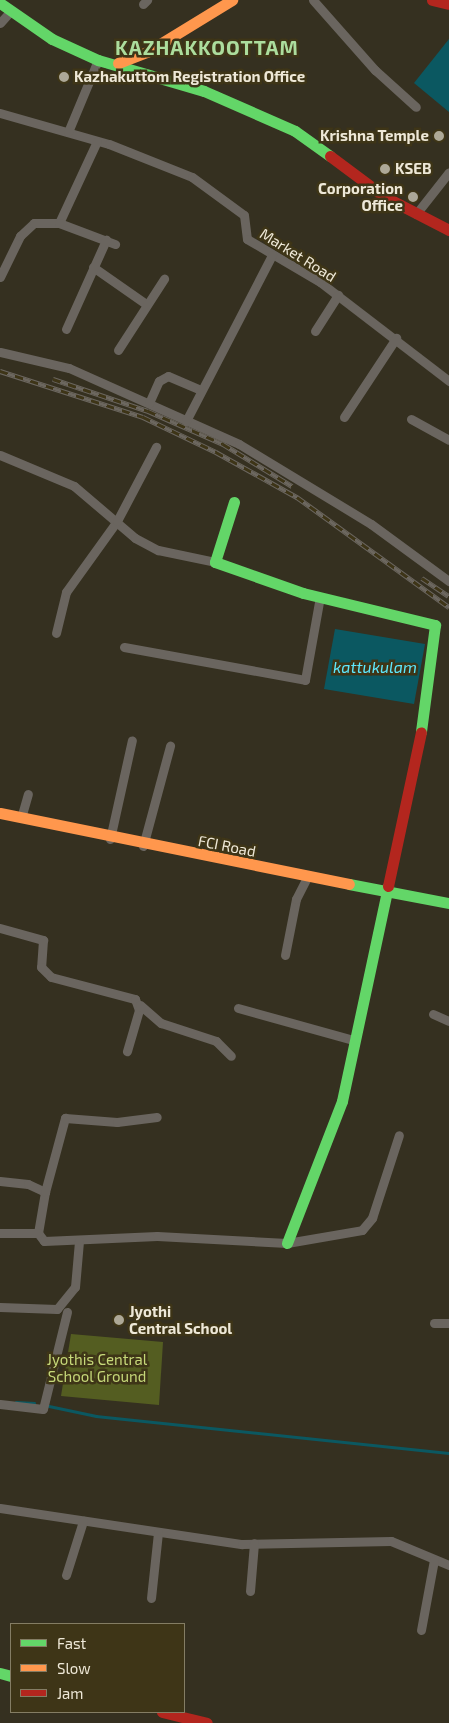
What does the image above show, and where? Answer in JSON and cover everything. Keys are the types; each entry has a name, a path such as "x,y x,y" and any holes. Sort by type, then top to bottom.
{"street":[{"path":"118,63 147,52 232,0"},
{"path":"313,0 375,70 416,107"},
{"path":"432,0 449,4"},
{"path":"0,3 9,13 98,60 118,63 204,91 295,131 385,197 449,230"},
{"path":"0,23 9,13"},
{"path":"147,52 162,78"},
{"path":"68,132 98,60"},
{"name":"Market Road","path":"0,114 97,141 192,177 241,211 244,235 272,255 338,295 449,380"},
{"path":"58,223 97,141"},
{"path":"416,214 449,172"},
{"path":"0,277 4,257 30,226 58,223 115,244"},
{"path":"66,329 106,240"},
{"path":"186,421 200,389 272,255"},
{"path":"93,267 146,304"},
{"path":"118,350 146,304 164,279"},
{"path":"315,331 338,295"},
{"path":"344,417 396,338"},
{"path":"0,352 69,368 239,444 371,524 449,581"},
{"path":"149,403 159,381 168,376 200,389"},
{"path":"411,419 449,440"},
{"path":"56,633 66,592 116,521 156,447"},
{"path":"0,455 74,486 135,538 158,550 215,562 320,596 435,625 421,732 388,892 353,1040 342,1100 287,1243"},
{"path":"215,562 234,502"},
{"path":"124,647 305,680 320,596"},
{"path":"110,839 132,740"},
{"path":"143,846 170,746"},
{"path":"21,818 28,794"},
{"name":"FCI Road","path":"0,813 143,846 449,903"},
{"path":"285,955 296,900 307,876"},
{"path":"0,928 43,940 41,967 51,977 122,995 140,1005 161,1023 216,1041 232,1056"},
{"path":"128,1050 140,1005"},
{"path":"238,1008 353,1040"},
{"path":"433,1014 449,1021"},
{"path":"38,1234 45,1192 65,1118 117,1122 157,1117"},
{"path":"0,1233 38,1234 44,1241 79,1241 157,1236 287,1243 362,1230 372,1218 399,1135"},
{"path":"0,1181 28,1184 45,1192"},
{"path":"0,1307 57,1309 76,1287 79,1241"},
{"path":"0,1404 43,1409 67,1312"},
{"path":"434,1323 449,1323"},
{"path":"0,1508 158,1532 254,1543 391,1541 449,1565"},
{"path":"66,1575 83,1521"},
{"path":"151,1598 158,1532"},
{"path":"250,1591 254,1543"},
{"path":"421,1630 434,1560"},
{"path":"166,1713 207,1723"}],"green space":[{"name":"Jyothis Central School Ground","path":"71,1334 163,1342 159,1405 61,1396"}],"water":[{"path":"449,39 449,112 414,83"},
{"name":"kattukulam","path":"335,629 425,644 414,704 324,689"}],"waterway":[{"path":"16,1402 34,1403"},
{"path":"49,1406 96,1416 449,1453"}],"railway":[{"path":"0,371 143,417 216,452 297,497 449,607"},
{"path":"53,379 148,411 223,444 292,486"},
{"path":"422,578 449,596"}],"traffic: fast":[{"path":"0,3 52,39 98,60 204,91 295,131 330,156"},
{"path":"234,502 215,562 303,593 435,625 421,732"},
{"path":"349,884 449,903"},
{"path":"287,1243 342,1101 388,886"},
{"path":"0,1673 10,1676"}],"traffic: slow":[{"path":"118,63 147,52 232,0"},
{"path":"0,813 349,884"}],"traffic: jam":[{"path":"432,0 449,4"},
{"path":"330,156 385,197 449,230"},
{"path":"388,886 421,732"},
{"path":"166,1713 207,1723"}],"place":[{"name":"Kazhakuttom Registration Office","path":"64,77"},
{"name":"Krishna Temple","path":"439,136"},
{"name":"KSEB","path":"385,169"},
{"name":"Corporation Office","path":"413,197"},
{"name":"Jyothi Central School","path":"119,1320"}],"district":[{"name":"KAZHAKKOOTTAM","path":"207,47"}]}
